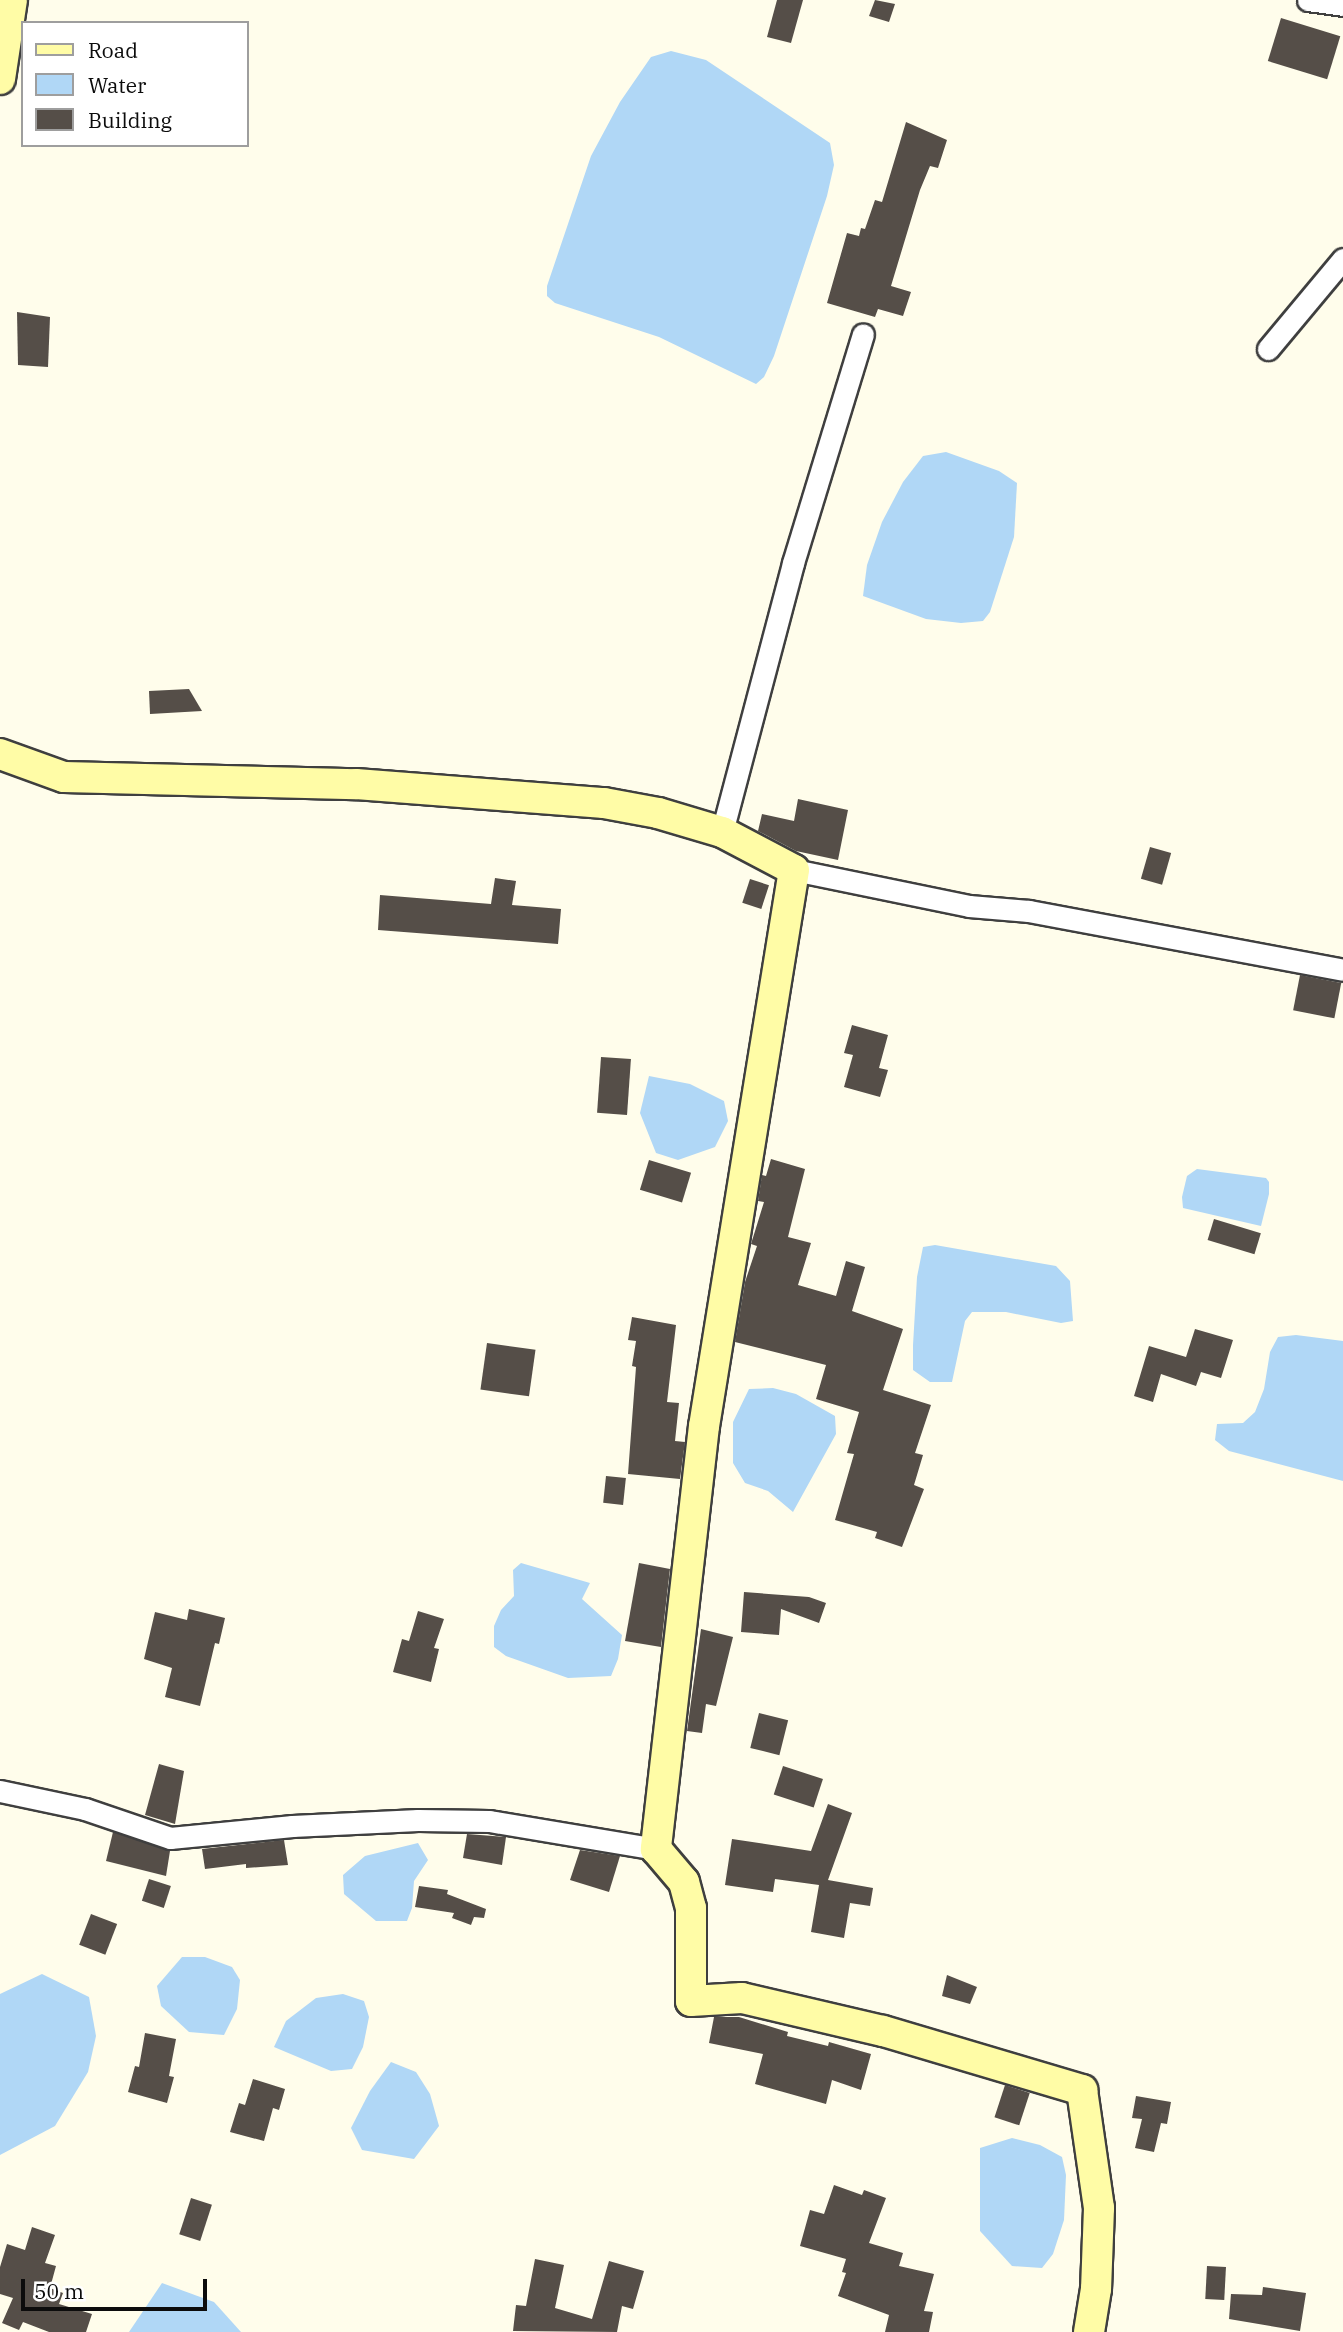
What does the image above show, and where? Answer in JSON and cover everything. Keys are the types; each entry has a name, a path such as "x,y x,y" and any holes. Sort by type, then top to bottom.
{"street":[{"path":"0,79 12,0"},
{"path":"1308,0 1343,5"},
{"path":"1268,348 1307,298 1343,259"},
{"path":"722,832 793,563 863,334"},
{"path":"0,754 64,777 356,784 604,803 658,813 722,832 794,870 969,906 1030,911 1343,970"},
{"path":"656,1849 704,1426 794,870"},
{"path":"0,1791 85,1809 170,1838 292,1826 418,1820 489,1821 656,1849 684,1882 691,1908 691,2001 742,1998 883,2031 1082,2090 1099,2208 1096,2289 1089,2332"}],"water":[{"path":"671,51 706,60 830,143 834,165 827,196 774,356 764,377 756,384 659,337 555,303 547,296 547,286 591,156 620,102 651,57"},
{"path":"946,452 999,471 1017,483 1014,537 990,612 983,621 961,623 926,619 863,596 867,565 882,522 903,482 923,456"},
{"path":"649,1076 690,1084 724,1101 728,1121 715,1147 678,1160 656,1153 640,1113"},
{"path":"1197,1169 1266,1178 1269,1182 1269,1194 1261,1226 1183,1208 1182,1197 1187,1176"},
{"path":"935,1245 1056,1266 1070,1281 1073,1321 1061,1323 1006,1312 972,1312 965,1321 952,1382 930,1382 913,1370 913,1345 917,1277 923,1247"},
{"path":"1296,1335 1343,1341 1343,1481 1229,1451 1215,1440 1217,1424 1243,1423 1255,1412 1264,1389 1270,1352 1278,1337"},
{"path":"773,1388 796,1394 835,1416 836,1434 793,1512 768,1491 745,1483 733,1463 733,1422 749,1389"},
{"path":"521,1563 590,1583 582,1599 622,1635 618,1659 611,1676 568,1678 506,1656 494,1647 494,1626 501,1610 514,1596 513,1570"},
{"path":"418,1843 428,1860 414,1881 412,1908 407,1921 376,1921 344,1894 343,1875 365,1856"},
{"path":"182,1957 205,1957 232,1967 240,1980 237,2009 224,2035 189,2032 161,2006 157,1986"},
{"path":"42,1974 89,1997 96,2036 88,2072 55,2126 0,2155 0,1994"},
{"path":"343,1994 364,2001 369,2017 363,2047 352,2069 331,2071 274,2047 286,2021 316,1998"},
{"path":"391,2062 416,2072 430,2094 439,2126 414,2159 362,2150 351,2128 370,2091"},
{"path":"1012,2138 1040,2145 1062,2157 1066,2175 1064,2220 1053,2254 1042,2268 1012,2266 980,2231 980,2148"},
{"path":"162,2283 214,2302 241,2332 129,2332"}],"building":[{"path":"777,0 803,0 791,43 767,37"},
{"path":"875,0 895,4 889,22 869,16"},
{"path":"1281,18 1340,36 1327,79 1268,61"},
{"path":"906,122 947,140 938,168 930,166 920,190 891,286 911,292 903,316 878,309 875,317 827,303 847,233 859,236 861,228 865,229 875,200 882,202"},
{"path":"17,312 50,317 48,367 18,365"},
{"path":"189,689 202,711 150,714 149,691"},
{"path":"798,799 848,810 838,860 796,851 758,831 762,814 794,821"},
{"path":"1150,847 1171,853 1162,885 1141,879"},
{"path":"495,878 516,881 512,905 561,909 558,944 378,930 380,895 491,904"},
{"path":"750,879 769,885 761,909 742,903"},
{"path":"1300,975 1341,983 1334,1018 1293,1010"},
{"path":"852,1025 888,1035 879,1068 888,1070 880,1097 844,1087 853,1055 844,1053"},
{"path":"601,1057 631,1059 627,1115 597,1113"},
{"path":"771,1159 805,1169 788,1237 811,1243 798,1285 836,1296 846,1261 865,1267 852,1311 903,1329 883,1390 931,1405 915,1453 923,1455 914,1485 924,1489 902,1547 875,1538 877,1532 835,1520 854,1454 847,1453 859,1412 816,1399 826,1365 735,1342 745,1282 757,1246 751,1244 764,1202 758,1201 762,1175 766,1176"},
{"path":"649,1160 691,1173 682,1203 640,1190"},
{"path":"1214,1219 1261,1233 1254,1254 1208,1240"},
{"path":"632,1317 676,1325 667,1402 679,1403 675,1441 685,1442 680,1479 628,1474 636,1367 632,1366 636,1341 628,1340"},
{"path":"1195,1329 1233,1340 1221,1378 1201,1372 1196,1386 1161,1374 1153,1402 1134,1396 1149,1346 1186,1357"},
{"path":"487,1343 536,1350 529,1396 480,1390"},
{"path":"606,1476 626,1478 623,1505 603,1503"},
{"path":"639,1563 670,1569 661,1647 625,1641"},
{"path":"744,1592 809,1597 826,1603 819,1623 781,1609 779,1635 741,1632"},
{"path":"189,1609 225,1618 219,1644 215,1643 200,1706 165,1697 172,1668 144,1659 155,1612 187,1620"},
{"path":"418,1611 444,1619 434,1648 439,1649 431,1682 393,1672 402,1639 409,1641"},
{"path":"701,1629 733,1637 716,1706 706,1704 702,1733 687,1731"},
{"path":"759,1713 788,1720 779,1755 750,1748"},
{"path":"159,1764 184,1771 175,1824 145,1815"},
{"path":"783,1766 823,1779 814,1808 774,1795"},
{"path":"828,1804 852,1813 828,1880 873,1888 870,1906 850,1903 844,1938 811,1932 819,1885 775,1879 773,1892 725,1885 732,1839 811,1851"},
{"path":"113,1832 170,1851 166,1876 106,1861"},
{"path":"467,1834 506,1837 502,1865 463,1858"},
{"path":"284,1840 288,1865 246,1868 246,1864 205,1869 202,1849"},
{"path":"580,1850 620,1856 609,1892 570,1880"},
{"path":"149,1879 171,1886 164,1908 142,1901"},
{"path":"419,1886 448,1890 447,1894 486,1909 484,1918 474,1917 471,1925 452,1918 454,1913 415,1907"},
{"path":"91,1914 117,1924 105,1955 79,1945"},
{"path":"947,1975 977,1987 970,2004 942,1996"},
{"path":"714,2017 739,2017 788,2032 787,2036 828,2046 829,2042 871,2054 861,2090 832,2080 826,2104 755,2084 763,2054 709,2043"},
{"path":"145,2033 176,2039 169,2076 174,2077 167,2103 128,2092 135,2066 139,2067"},
{"path":"253,2079 285,2089 279,2110 273,2108 264,2141 230,2132 239,2103 245,2105"},
{"path":"1005,2085 1030,2093 1019,2125 994,2117"},
{"path":"1136,2096 1171,2102 1167,2124 1161,2123 1154,2152 1135,2148 1142,2119 1132,2118"},
{"path":"834,2185 862,2195 864,2190 886,2198 869,2243 903,2253 899,2266 934,2274 924,2311 933,2312 929,2332 885,2332 889,2315 838,2296 846,2273 842,2272 846,2259 800,2246 810,2210 824,2214"},
{"path":"191,2198 212,2205 200,2241 179,2234"},
{"path":"32,2227 55,2235 45,2263 56,2266 50,2288 63,2293 59,2304 92,2314 86,2332 49,2332 23,2322 19,2330 2,2323 13,2298 0,2294 0,2267 7,2244 25,2250"},
{"path":"535,2259 564,2265 555,2308 592,2319 609,2261 644,2271 633,2309 622,2306 617,2332 513,2331 516,2305 526,2306"},
{"path":"1207,2266 1226,2267 1224,2300 1205,2299"},
{"path":"1263,2287 1306,2293 1300,2331 1229,2319 1231,2294 1262,2295"}]}
